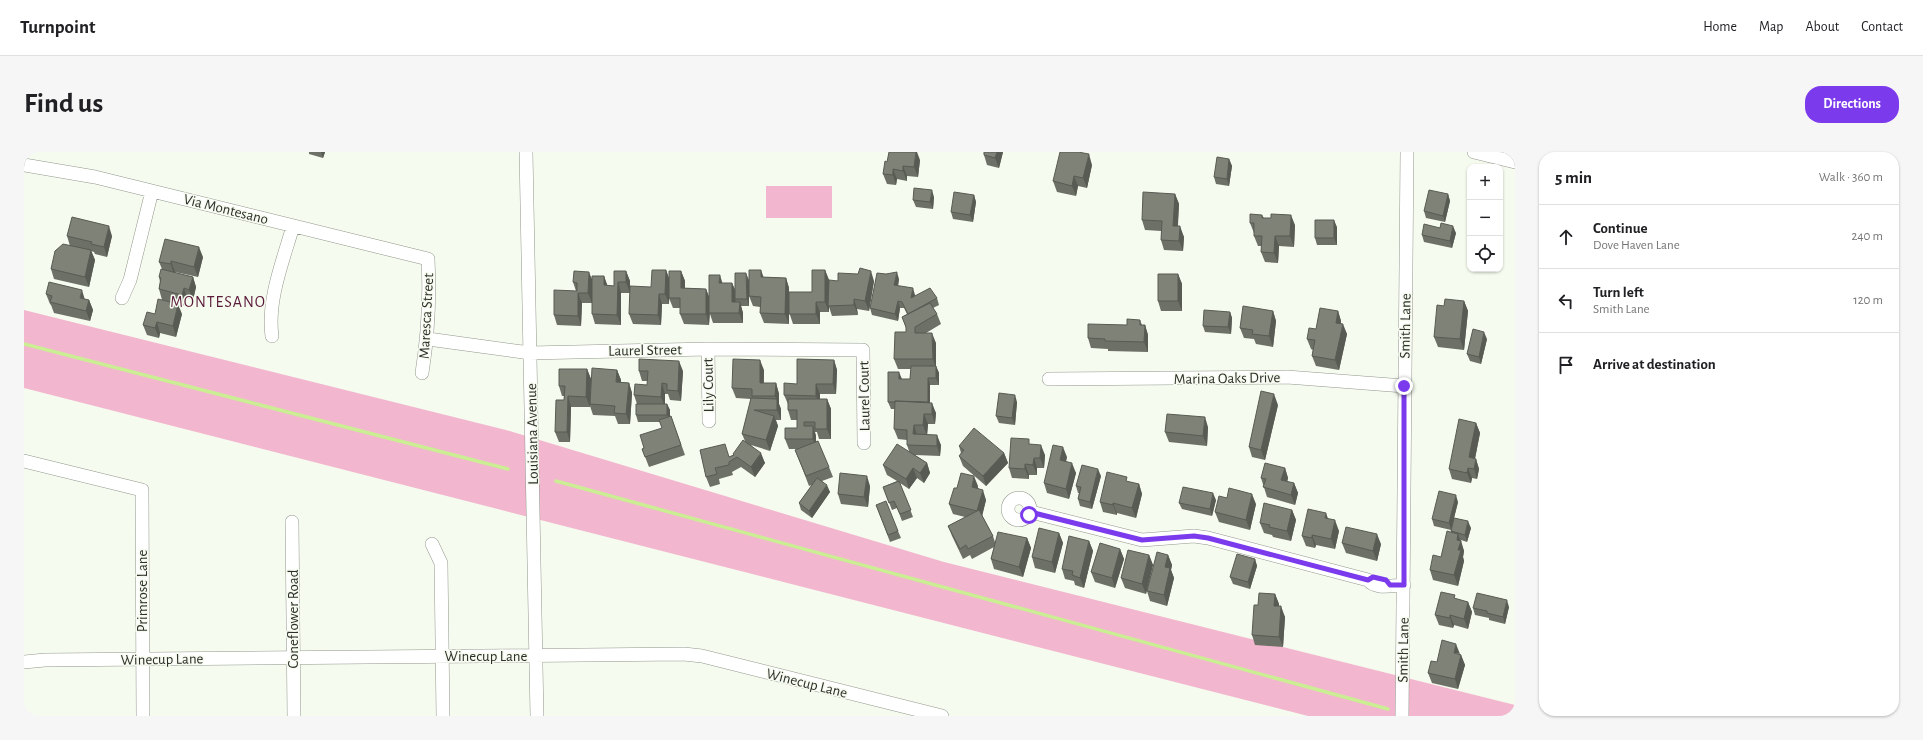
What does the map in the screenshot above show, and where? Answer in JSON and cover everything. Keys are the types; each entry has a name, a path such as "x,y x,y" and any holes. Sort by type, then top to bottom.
{"street":[{"name":"Louisiana Avenue","path":"526,152 536,716"},
{"name":"Smith Lane","path":"1402,716 1407,152"},
{"path":"1474,152 1515,162"},
{"name":"Via Montesano","path":"24,165 95,177 428,259"},
{"path":"122,298 130,280 152,191"},
{"path":"272,336 270,323 272,305 293,226"},
{"name":"Maresca Street","path":"422,374 428,339 428,259"},
{"name":"Laurel Street","path":"428,339 530,352 708,349 863,350"},
{"name":"Lily Court","path":"708,349 709,421"},
{"name":"Laurel Court","path":"863,350 864,442"},
{"name":"Marina Oaks Drive","path":"1049,379 1287,377 1404,386"},
{"name":"Primrose Lane","path":"24,461 142,490 144,716"},
{"path":"1030,512 1142,540 1194,536 1208,538 1368,580 1371,584 1382,587 1390,585 1404,585"},
{"name":"Coneflower Road","path":"292,522 294,716"},
{"path":"432,544 441,563 443,716"},
{"name":"Winecup Lane","path":"24,662 46,660 293,657 684,654 702,656 942,716"}],"shaded area":[{"path":"766,186 832,186 832,218 766,218"},
{"path":"24,310 506,430 944,562 1515,705 1515,716 1308,716 24,388"}],"building":[{"path":"889,152 916,152 914,167 903,166 903,171 893,169 893,175 883,174 885,161 887,162"},
{"path":"984,152 997,152 995,158 984,155"},
{"path":"1060,152 1078,152 1089,154 1083,178 1074,176 1072,186 1053,181"},
{"path":"1217,157 1229,159 1227,179 1214,177"},
{"path":"914,188 932,190 930,202 913,200"},
{"path":"1429,190 1448,194 1443,216 1424,211"},
{"path":"954,192 974,195 970,215 951,212"},
{"path":"1143,192 1175,194 1173,226 1180,226 1179,241 1161,240 1162,221 1142,220"},
{"path":"1250,214 1262,215 1262,218 1271,218 1271,214 1291,215 1290,236 1275,236 1274,253 1261,252 1262,236 1254,236 1254,223 1250,223"},
{"path":"72,217 109,226 104,247 91,244 92,242 67,236"},
{"path":"1315,220 1334,220 1334,238 1315,238"},
{"path":"1441,223 1453,226 1450,241 1422,235 1424,224 1440,228"},
{"path":"165,239 199,247 194,267 171,261 171,264 159,262"},
{"path":"63,244 91,250 85,277 51,269 55,251"},
{"path":"860,268 871,271 865,301 854,299 854,305 828,306 829,280 838,281 838,273 858,274"},
{"path":"161,269 193,277 189,290 184,288 182,295 159,289"},
{"path":"652,270 666,270 665,294 659,294 658,315 629,314 630,286 651,287"},
{"path":"749,270 761,270 761,277 786,278 785,314 760,313 761,297 749,296"},
{"path":"812,270 825,270 825,302 816,302 816,314 789,314 789,292 812,292"},
{"path":"574,271 589,272 588,293 578,293 578,316 554,315 554,290 577,291 577,283 573,282"},
{"path":"614,271 626,271 626,282 618,282 617,315 592,314 592,276 604,276 604,285 614,286"},
{"path":"669,271 681,271 681,288 706,289 706,314 680,314 680,298 669,298"},
{"path":"897,272 894,285 913,288 911,298 930,288 937,298 908,314 902,302 898,301 895,314 870,308 877,273 886,274"},
{"path":"735,273 746,273 747,299 735,299"},
{"path":"1158,274 1178,274 1178,301 1158,301"},
{"path":"709,275 720,275 719,283 732,283 732,302 740,302 739,313 709,313"},
{"path":"49,282 82,290 80,298 89,300 86,311 50,302 52,296 46,294"},
{"path":"158,299 178,304 173,326 157,322 155,328 143,325 147,312 155,314"},
{"path":"1445,299 1464,301 1460,339 1434,337 1437,305 1444,306"},
{"path":"930,303 937,314 915,327 915,333 932,333 933,359 894,359 895,332 906,332 906,327 902,317"},
{"path":"1243,306 1273,311 1269,336 1252,334 1253,330 1240,328"},
{"path":"1320,308 1338,311 1336,323 1343,324 1335,360 1312,356 1315,340 1307,339 1309,328 1316,329"},
{"path":"1204,310 1230,312 1228,327 1203,326"},
{"path":"1127,319 1140,320 1140,325 1145,325 1144,342 1105,341 1105,339 1088,338 1088,324 1127,325"},
{"path":"1473,329 1484,332 1479,357 1467,354"},
{"path":"639,359 679,361 678,391 667,390 667,384 662,383 661,397 634,395 635,384 647,385 648,371 639,371"},
{"path":"733,359 760,360 760,383 776,383 775,396 752,396 752,389 732,388"},
{"path":"797,359 834,360 833,384 816,384 816,396 784,395 784,383 797,384"},
{"path":"911,366 936,366 936,378 928,378 928,402 888,402 888,372 899,372 899,379 910,379"},
{"path":"592,368 617,370 616,382 629,383 626,414 614,413 615,406 590,404"},
{"path":"559,369 587,369 586,397 568,396 567,432 555,432 556,400 564,400 565,386 559,386"},
{"path":"1261,391 1274,394 1261,450 1249,447"},
{"path":"999,393 1015,395 1012,418 996,416"},
{"path":"751,398 777,399 777,410 754,410 774,416 766,440 742,434"},
{"path":"788,399 827,399 827,429 815,429 815,422 804,422 804,426 813,426 813,439 785,439 785,428 797,428 797,410 788,410"},
{"path":"895,401 932,403 932,414 924,414 923,425 914,425 913,434 937,435 937,446 907,445 907,430 894,429"},
{"path":"636,404 667,404 667,415 636,415"},
{"path":"1167,414 1205,417 1203,436 1165,432"},
{"path":"671,416 681,445 645,457 640,435 662,428 659,420"},
{"path":"1459,419 1476,423 1469,457 1476,459 1474,469 1468,468 1467,473 1449,469"},
{"path":"974,428 1004,453 983,476 959,456 964,450 959,446"},
{"path":"1011,438 1029,439 1029,444 1041,445 1040,458 1034,458 1033,465 1025,464 1025,469 1009,468"},
{"path":"743,440 761,453 751,467 737,457 729,462 729,465 715,468 717,474 706,477 700,450 725,444 729,457 734,455 733,454"},
{"path":"818,441 829,467 806,476 795,450"},
{"path":"897,444 927,463 920,473 913,468 906,479 883,465"},
{"path":"1053,445 1063,447 1060,460 1072,463 1066,489 1044,483"},
{"path":"1265,463 1285,468 1281,480 1294,483 1291,495 1263,487 1266,479 1261,478"},
{"path":"1082,465 1098,469 1090,502 1078,499 1081,487 1076,486"},
{"path":"1107,472 1127,477 1126,481 1139,484 1132,508 1113,503 1113,505 1100,502"},
{"path":"840,473 867,476 864,497 838,494"},
{"path":"961,473 974,476 972,487 983,490 977,511 949,504 954,488 957,488"},
{"path":"817,478 827,485 809,511 799,503"},
{"path":"899,481 911,510 900,514 894,501 889,503 883,487"},
{"path":"1183,487 1213,493 1210,509 1179,503"},
{"path":"1229,488 1252,494 1246,520 1215,512 1219,496 1227,498"},
{"path":"1439,491 1456,495 1449,523 1432,519"},
{"path":"886,501 898,531 888,535 876,505"},
{"path":"1264,503 1292,510 1287,531 1269,527 1270,525 1260,523"},
{"path":"1308,509 1326,513 1325,518 1335,520 1331,539 1312,535 1312,538 1302,536"},
{"path":"979,510 993,536 968,549 966,545 960,549 948,526"},
{"path":"1454,518 1468,521 1465,535 1451,531"},
{"path":"1346,527 1377,534 1373,551 1342,543"},
{"path":"1039,528 1059,533 1052,562 1032,557"},
{"path":"1447,531 1458,534 1457,540 1461,541 1458,550 1461,550 1454,575 1430,570 1433,555 1441,557"},
{"path":"998,532 1027,538 1019,567 991,559"},
{"path":"1069,536 1089,541 1080,578 1072,575 1073,571 1062,569"},
{"path":"1100,543 1120,549 1112,578 1091,572"},
{"path":"1128,550 1149,555 1142,584 1121,578"},
{"path":"1157,552 1168,555 1165,567 1170,568 1164,595 1147,591"},
{"path":"1237,554 1255,559 1248,582 1230,577"},
{"path":"1441,592 1455,595 1454,598 1468,602 1464,619 1450,615 1450,618 1435,615"},
{"path":"1259,593 1275,594 1274,606 1281,606 1279,637 1252,635 1254,605 1258,605"},
{"path":"1477,593 1507,600 1503,617 1473,608"},
{"path":"1442,640 1456,644 1454,653 1461,655 1455,679 1428,673 1431,661 1437,662"}],"waterway":[{"path":"24,344 508,469"},
{"path":"556,481 1388,709"}],"district":[{"name":"MONTESANO","path":"218,301"}],"route":[{"path":"1029,515 1030,512 1142,540 1194,536 1208,538 1368,580 1373,577 1386,580 1390,585 1404,585 1404,386"}]}
